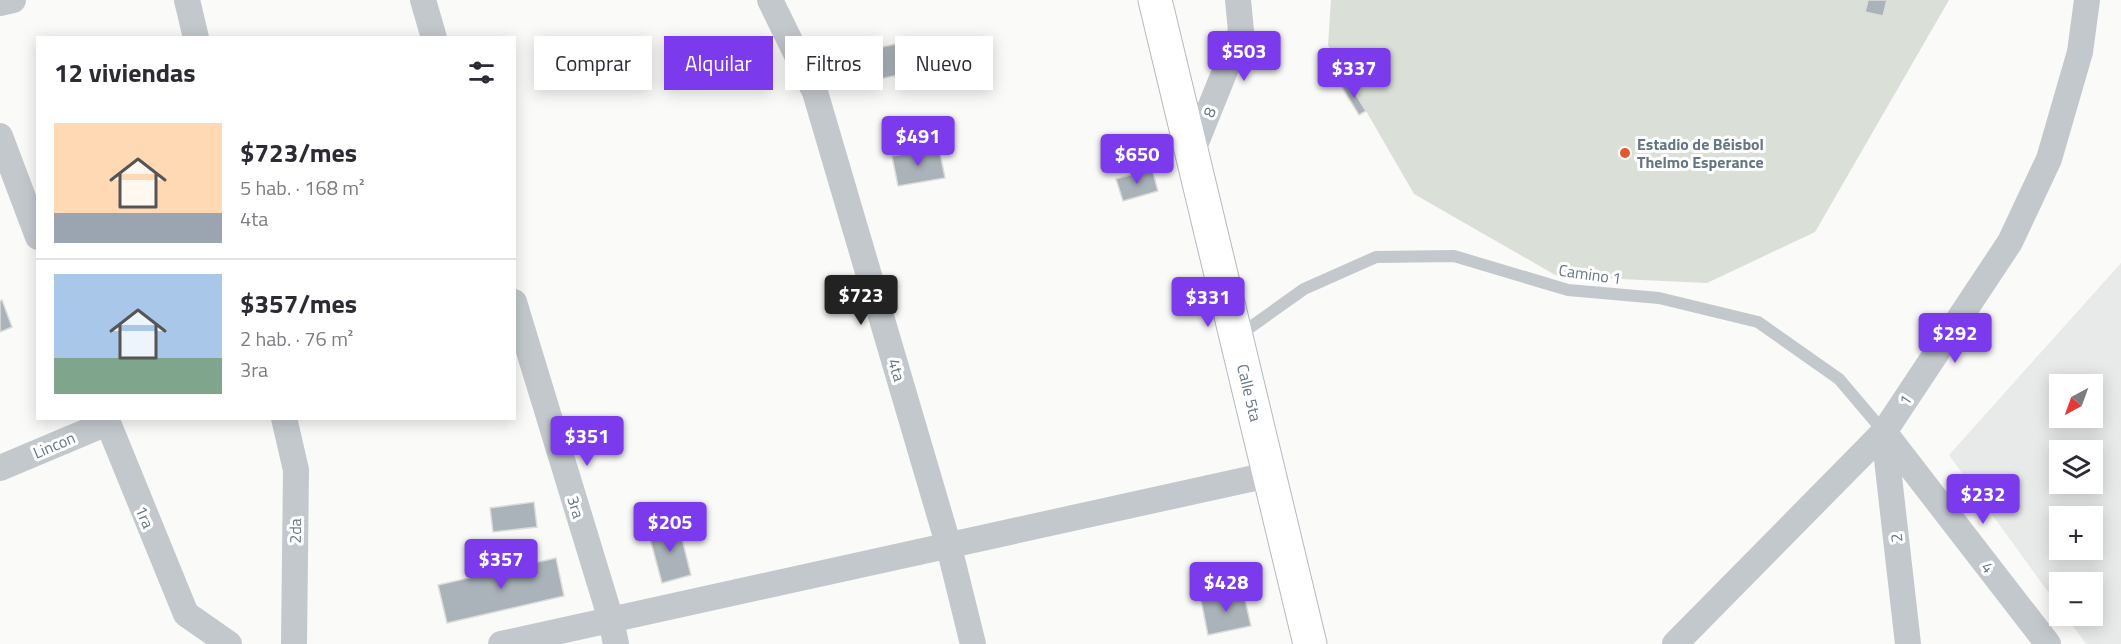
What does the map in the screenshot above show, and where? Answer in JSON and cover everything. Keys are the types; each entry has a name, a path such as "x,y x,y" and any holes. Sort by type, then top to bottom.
{"street":[{"path":"0,3 13,0"},
{"path":"187,0 196,36"},
{"path":"423,0 433,36"},
{"name":"4ta","path":"770,0 815,92 949,546 973,644"},
{"name":"Calle 5ta","path":"1155,0 1310,644"},
{"name":"8","path":"1191,156 1241,31 1238,0"},
{"name":"1","path":"1675,644 1884,432 2010,242 2049,159 2080,52 2086,0"},
{"path":"0,136 36,232"},
{"name":"3ra","path":"516,309 613,632"},
{"name":"2da","path":"284,420 296,470 294,644"},
{"name":"Lincon","path":"0,468 106,421"},
{"name":"1ra","path":"106,421 186,614 229,644"},
{"name":"2","path":"1884,432 1908,644"},
{"name":"4","path":"1884,432 2048,644"},
{"path":"501,644 613,632 949,546 1268,475"}],"lane":[{"name":"Camino 1","path":"1237,337 1304,289 1376,257 1454,256 1568,290 1659,298 1758,322 1839,379 1884,432"}],"shaded area":[{"name":"Estadio de Béisbol Thelmo Esperance","path":"1331,0 1949,0 1815,232 1707,283 1557,276 1414,194 1328,45"},
{"path":"2121,263 2121,644 2086,644 2073,626 2103,626 2103,572 2049,572 2049,593 1949,455"}],"building":[{"path":"1868,0 1887,0 1883,16 1865,12"},
{"path":"895,44 895,76 883,78 883,47"},
{"path":"1349,83 1366,111 1359,115 1342,87"},
{"path":"939,148 945,178 898,186 892,156"},
{"path":"1152,169 1158,191 1123,201 1116,179"},
{"path":"2,300 12,327 0,332 0,301"},
{"path":"534,502 537,527 493,532 490,508"},
{"path":"678,523 691,575 662,583 648,531"},
{"path":"556,558 564,596 447,623 438,585"},
{"path":"1243,591 1251,626 1208,635 1201,600"}],"place":[{"name":"Estadio de Béisbol Thelmo Esperance","path":"1625,153"}]}
